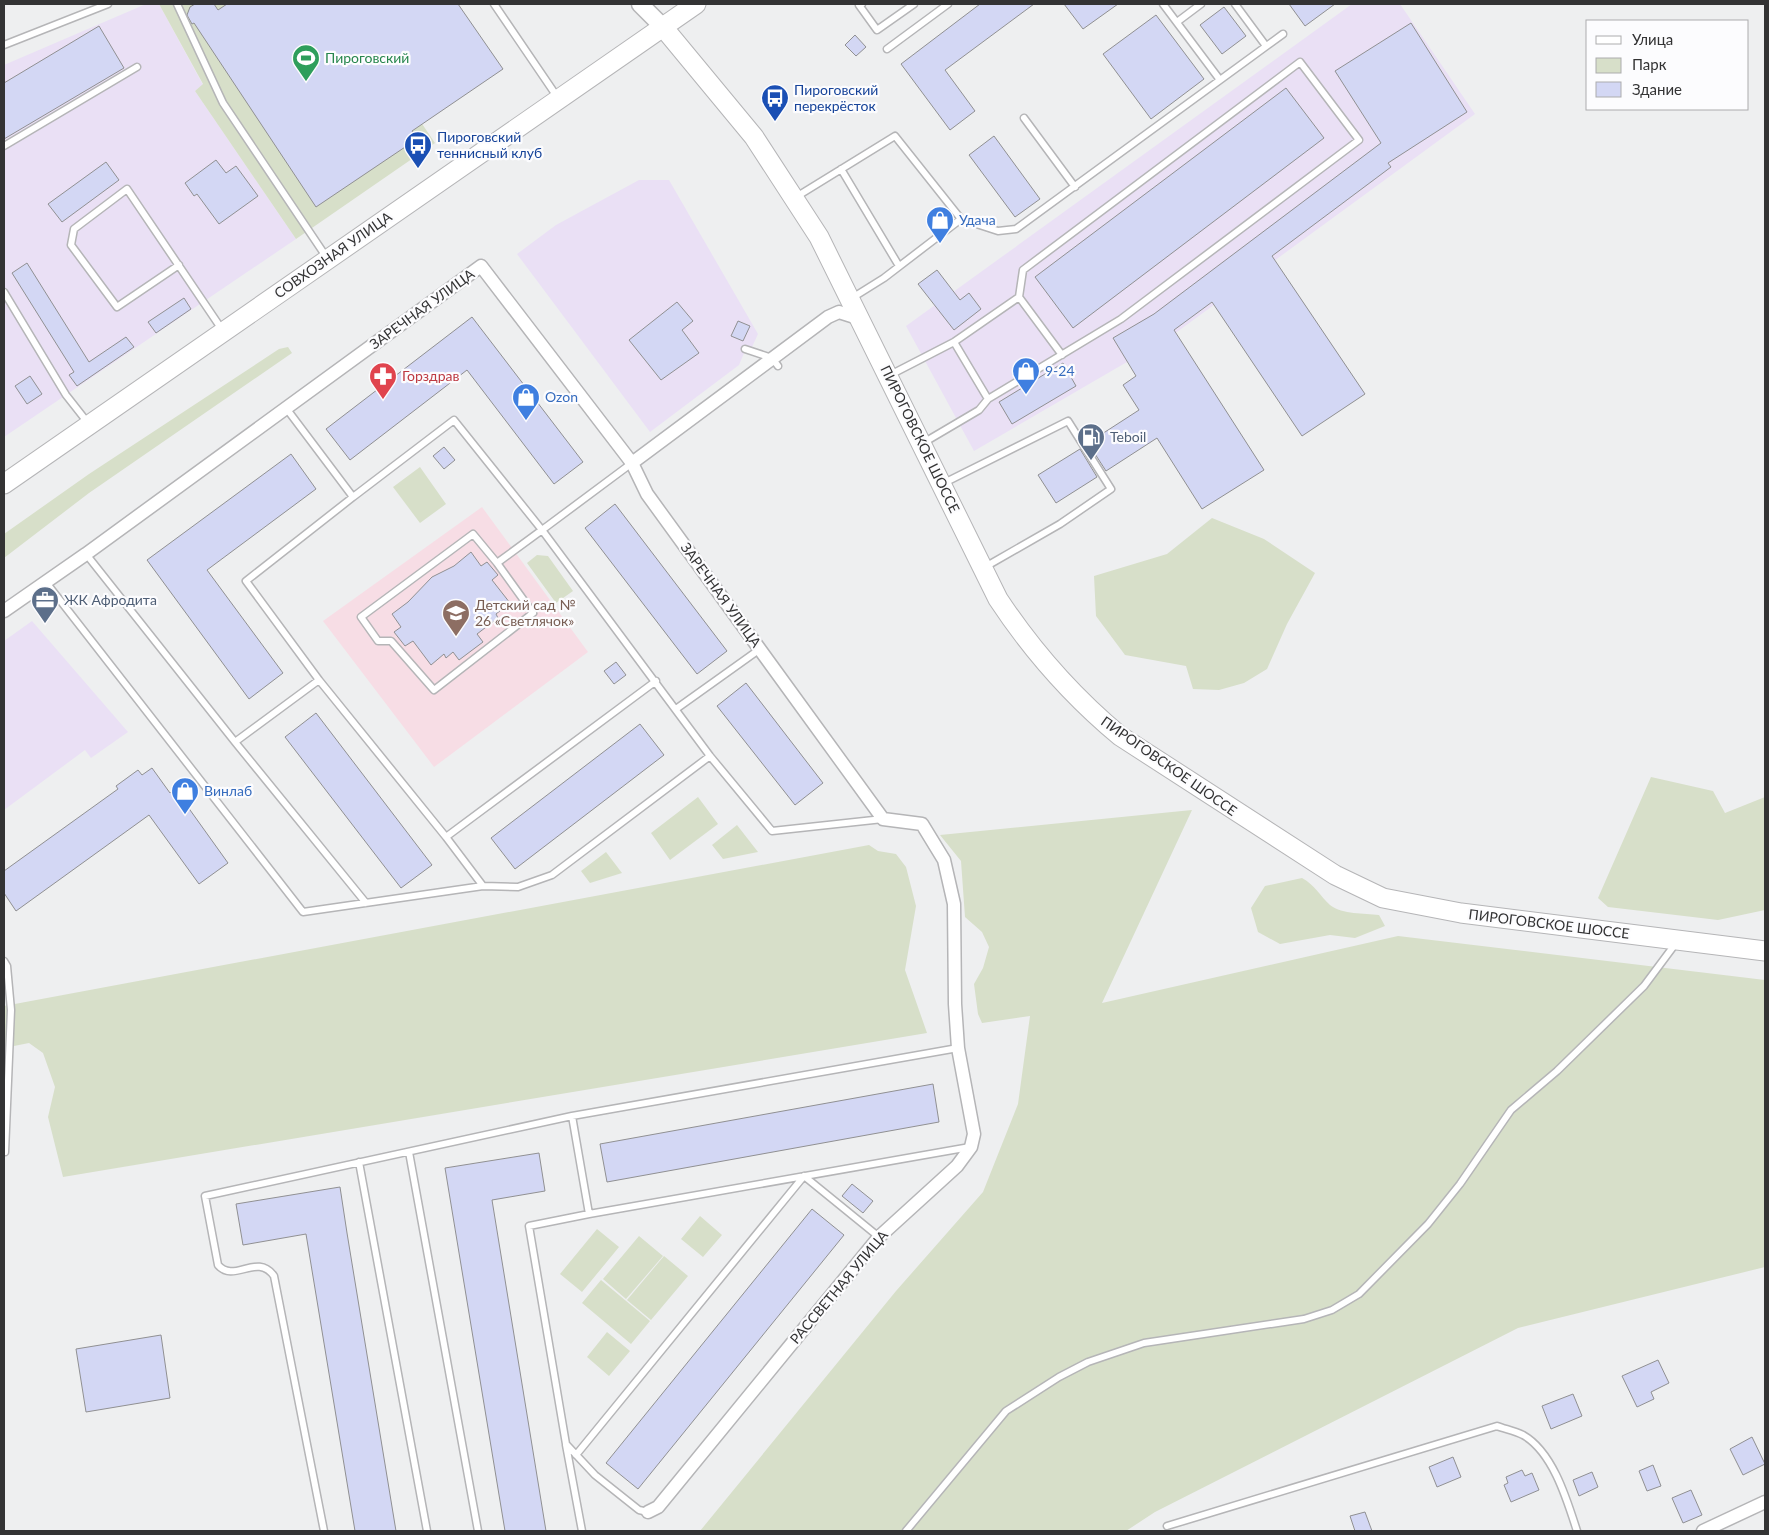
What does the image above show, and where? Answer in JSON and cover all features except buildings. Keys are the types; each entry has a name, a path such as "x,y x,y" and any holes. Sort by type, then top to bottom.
{"main road":[{"name":"СОВХОЗНАЯ УЛИЦА","path":"4,484 696,4"},
{"name":"ПИРОГОВСКОЕ ШОССЕ","path":"663,27 739,118 795,198 819,237 889,375 982,569 1018,629 1056,676 1089,710 1120,736 1335,876 1383,898 1461,913 1765,951"}],"street":[{"path":"640,4 663,27"},
{"name":"ЗАРЕЧНАЯ УЛИЦА","path":"4,611 86,554 481,266 632,462 647,494 883,819"},
{"path":"828,317 841,296 847,292"},
{"path":"632,462 775,362 828,317 839,312 861,319"},
{"path":"883,819 922,824 944,860 954,904 955,1004 958,1048 973,1122 974,1134 971,1147"},
{"name":"РАССВЕТНАЯ УЛИЦА","path":"648,1512 658,1507 878,1237 957,1166 971,1147"},
{"path":"1703,1531 1765,1502"}],"lane":[{"path":"4,45 108,4"},
{"path":"176,4 223,103 327,260"},
{"path":"494,4 559,99"},
{"path":"862,4 859,5 877,30 914,4"},
{"path":"887,49 948,4"},
{"path":"1163,4 1220,80"},
{"path":"1177,22 1201,4"},
{"path":"1235,4 1266,46"},
{"path":"795,198 895,136 961,220 998,231 1016,230 1283,34"},
{"path":"922,444 979,410 988,399 1062,355 1121,319 1359,140 1300,62 1023,270 1019,297 1062,355"},
{"path":"4,146 137,67"},
{"path":"1024,118 1075,187"},
{"path":"841,169 899,266"},
{"path":"179,265 117,307 71,245 74,229 127,189 179,265 224,331"},
{"path":"847,292 899,266 961,220"},
{"path":"4,292 66,395 89,424"},
{"path":"889,375 954,342 1019,297"},
{"path":"954,342 988,399"},
{"path":"745,349 775,362"},
{"path":"285,408 353,497"},
{"path":"483,886 446,836 319,680 246,581 454,420 542,530 710,756 772,831 883,819"},
{"path":"941,484 1068,421 1111,489 1060,524 982,569"},
{"path":"498,564 632,462"},
{"path":"473,534 498,564 533,614 434,690 391,641 378,640 361,617 473,534"},
{"path":"86,554 366,903"},
{"path":"45,581 303,912 483,886 518,887 552,875 710,756"},
{"path":"676,709 760,649"},
{"path":"235,742 319,680"},
{"path":"446,836 656,681"},
{"path":"906,1531 1006,1411 1059,1377 1088,1362 1144,1343 1304,1319 1332,1310 1359,1294 1428,1224 1460,1184 1510,1110 1556,1071 1644,986 1678,941"},
{"path":"4,961 12,1010 5,1152"},
{"path":"324,1531 274,1276 269,1268 261,1266 229,1272 222,1270 218,1265 205,1196 572,1116 958,1048"},
{"path":"572,1116 589,1214"},
{"path":"582,1531 529,1226 971,1147"},
{"path":"409,1152 478,1531"},
{"path":"358,1162 427,1531"},
{"path":"804,1176 878,1237"},
{"path":"576,1455 804,1176"},
{"path":"1167,1526 1497,1426 1523,1436 1540,1449 1562,1488 1577,1531"},
{"path":"566,1444 596,1475 639,1510 648,1512"}],"shaded area":[{"path":"146,4 159,4 203,85 195,91 296,239 4,437 4,65"},
{"path":"1352,4 1400,4 1475,114 1170,337 974,451 906,326"},
{"path":"639,180 669,180 758,334 752,347 747,346 739,365 650,432 517,254 556,225"},
{"name":"Детский сад № 26 «Светлячок»","path":"482,507 588,652 434,767 323,621"},
{"path":"32,621 128,732 91,758 85,750 4,810 4,641"}],"green space":[{"name":"Пироговский","path":"159,4 341,4 435,143 296,239 195,91 203,84"},
{"path":"288,347 292,353 89,493 4,558 4,534 89,474 279,349"},
{"path":"420,467 446,504 420,523 393,487"},
{"path":"1212,518 1264,539 1315,573 1287,624 1267,669 1244,683 1219,690 1193,689 1186,666 1125,655 1096,616 1094,576 1167,554"},
{"path":"537,555 548,556 573,591 556,603 527,563"},
{"path":"1651,777 1713,791 1725,813 1765,797 1765,910 1718,920 1608,907 1598,898"},
{"path":"698,797 718,824 670,860 651,833"},
{"path":"1192,810 1102,1003 1398,936 1765,980 1765,1267 1518,1328 1155,1512 1126,1531 700,1531 896,1291 983,1192 1018,1104 1030,1016 982,1023 978,1014 974,984 983,968 989,947 982,932 965,917 961,861 940,835"},
{"path":"737,825 758,852 723,859 712,845"},
{"path":"869,845 878,851 896,854 906,867 916,906 905,970 927,1033 63,1177 48,1117 55,1087 43,1053 29,1043 4,1048 4,1006"},
{"path":"606,852 622,873 590,883 581,871"},
{"path":"1302,878 1326,902 1335,908 1347,912 1379,915 1385,926 1355,938 1330,935 1280,944 1258,932 1251,908 1265,886"},
{"path":"700,1216 722,1235 703,1257 681,1239"},
{"path":"597,1229 619,1247 582,1292 560,1274"},
{"path":"639,1236 663,1256 626,1299 603,1279"},
{"path":"664,1256 688,1276 651,1320 627,1300"},
{"path":"601,1280 650,1321 631,1344 582,1303"},
{"path":"607,1332 630,1351 609,1376 587,1357"}],"place":[{"name":"Пироговский","path":"306,82"},
{"name":"Пироговский перекрёсток","path":"775,122"},
{"name":"Пироговский теннисный клуб","path":"418,169"},
{"name":"Удача","path":"940,244"},
{"name":"9-24","path":"1026,395"},
{"name":"Горздрав","path":"383,400"},
{"name":"Ozon","path":"526,421"},
{"name":"Teboil","path":"1091,461"},
{"name":"ЖК Афродита","path":"45,624"},
{"name":"Детский сад № 26 «Светлячок»","path":"456,637"},
{"name":"Винлаб","path":"185,815"}]}
